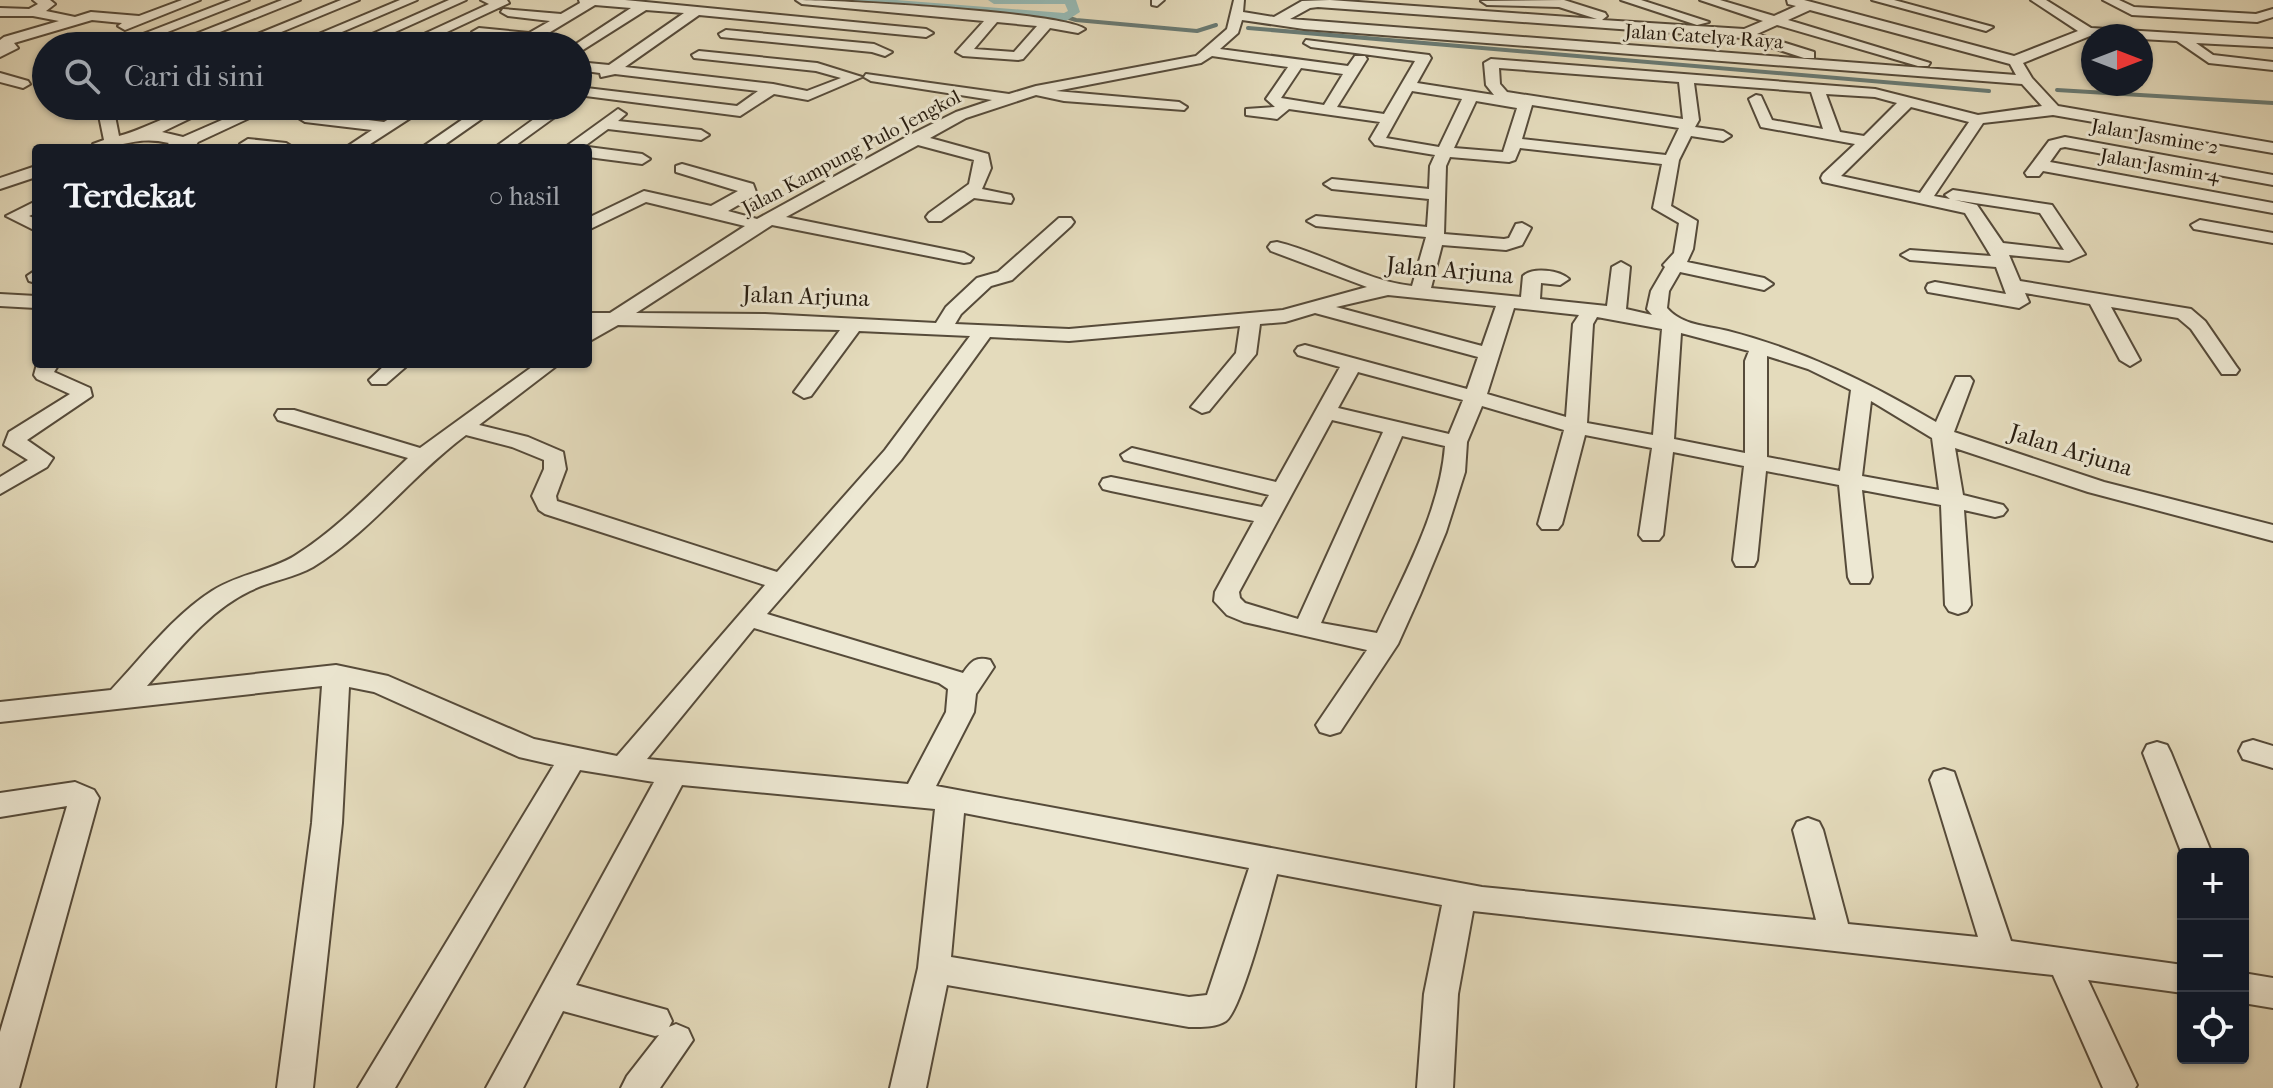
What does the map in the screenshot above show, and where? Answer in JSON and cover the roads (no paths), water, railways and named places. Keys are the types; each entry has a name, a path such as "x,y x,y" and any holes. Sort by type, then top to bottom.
{"street":[{"path":"134,32 122,28 194,0"},
{"path":"157,32 243,0"},
{"path":"209,32 294,0"},
{"path":"271,32 353,0"},
{"path":"337,32 411,0"},
{"path":"385,32 460,0"},
{"path":"437,32 503,3 487,0"},
{"path":"585,0 643,6 692,5 749,16 895,30 923,39 944,13"},
{"path":"802,0 1047,23 1078,29"},
{"path":"1627,0 1846,67"},
{"path":"1706,0 1933,66 1940,74"},
{"path":"1791,0 2015,61 2081,35"},
{"path":"1878,0 1986,27 1963,8"},
{"path":"2037,0 2081,28"},
{"path":"2109,0 2132,11 2260,18 2273,13"},
{"path":"539,32 592,1"},
{"path":"803,21 827,2"},
{"path":"1435,12 1451,2 1563,3 1628,27"},
{"path":"6,10 28,13 37,4 74,20"},
{"path":"1276,21 1310,4 1377,4 1435,12 1745,34 1809,5"},
{"path":"592,84 692,5"},
{"path":"592,40 643,6"},
{"path":"1838,13 1851,6"},
{"path":"508,12 563,18"},
{"path":"1433,35 1435,12"},
{"path":"35,32 93,15 139,20"},
{"path":"2203,15 2232,41"},
{"path":"672,76 749,16"},
{"name":"Jalan Catelya Raya","path":"1236,17 1940,74 2040,94"},
{"name":"Jalan Kampung Pulo Jengkol","path":"592,333 764,222 961,115 1008,98 1100,75 1200,59 1236,17"},
{"path":"994,18 963,52 1018,56 1047,23"},
{"path":"1628,27 1630,51"},
{"path":"726,34 880,50 895,30"},
{"path":"0,53 11,48 5,43 9,40 32,33"},
{"path":"2153,36 2273,43"},
{"path":"2181,38 2209,59 2273,66"},
{"path":"1311,43 1424,58 1379,141 1504,158 1509,157 1526,126 1526,105 1409,86"},
{"path":"1328,110 1366,50"},
{"path":"1215,53 1353,71"},
{"path":"592,68 773,88 808,96 833,90 855,76 817,67 699,55"},
{"path":"2015,61 2040,94"},
{"path":"1723,136 1555,86 1492,62 1493,85 1502,96 1555,86 1686,78 1875,93 1978,120 2040,94 2268,147 2273,200"},
{"path":"1297,64 1273,99 1285,105 1389,119"},
{"path":"0,77 23,84"},
{"path":"871,77 1008,98"},
{"path":"1651,535 1663,445 1672,326 1657,309 1657,294 1672,265 1684,252 1688,221 1662,208 1671,160 1688,128 1686,78"},
{"path":"592,94 741,111 773,88"},
{"path":"1817,89 1833,134"},
{"path":"1036,90 1064,97 1179,107"},
{"path":"1420,292 1436,236 1435,195 1443,152 1471,96"},
{"path":"1756,99 1766,124 1868,141"},
{"path":"578,144 636,100"},
{"path":"1909,100 1830,179 1972,204 2046,209 2076,254 1910,255"},
{"path":"1251,112 1277,114 1285,105"},
{"path":"105,120 105,144"},
{"path":"108,144 147,133 166,120"},
{"path":"180,144 235,120"},
{"path":"329,120 386,127"},
{"path":"359,144 398,120"},
{"path":"435,144 471,120"},
{"path":"508,144 542,120"},
{"path":"1925,195 1978,120"},
{"path":"605,124 701,135"},
{"path":"147,133 175,144"},
{"path":"914,139 981,155 984,175 971,192 935,217"},
{"path":"1515,143 1671,160"},
{"name":"Jalan Jasmine 2","path":"2036,169 2055,144 2070,143 2272,179"},
{"path":"592,153 642,159"},
{"path":"682,169 749,190 713,212"},
{"name":"Jalan Jasmin 4","path":"2036,169 2273,208"},
{"path":"0,184 32,172"},
{"path":"1332,184 1435,195"},
{"path":"971,192 1005,199"},
{"path":"592,223 643,196 764,222 964,258"},
{"path":"1935,288 2018,303 2000,255 1972,204"},
{"path":"32,208 15,217 32,224"},
{"path":"1316,221 1506,245 1516,241 1522,228"},
{"path":"943,328 953,311 984,282 1005,276 1065,222"},
{"path":"2200,225 2273,238"},
{"path":"1277,247 1316,259 1388,289"},
{"path":"1672,265 1764,284"},
{"path":"1616,313 1621,267"},
{"path":"1530,303 1532,276 1560,279"},
{"path":"2010,285 2188,315 2229,370"},
{"name":"Jalan Arjuna","path":"592,319 765,320 1069,335 1251,320 1319,308 1357,294 1388,289 1616,313 1761,347 1815,365 1862,387 1942,435 2083,483 2273,533"},
{"path":"5,300 32,290"},
{"path":"2097,298 2130,360"},
{"path":"5,300 32,302"},
{"path":"1330,725 1355,693 1385,644 1434,532 1454,472 1456,442 1475,397 1507,301"},
{"path":"1319,308 1488,354"},
{"path":"1550,524 1576,427 1583,324 1591,310"},
{"path":"1202,407 1246,354 1251,320"},
{"path":"804,392 854,324"},
{"path":"623,768 749,618 893,455 984,331"},
{"path":"1745,560 1756,462 1755,361 1761,347"},
{"path":"1305,351 1576,427 1995,510"},
{"path":"1352,364 1227,592 1227,601 1236,611 1306,629 1385,644"},
{"path":"0,487 42,458 18,448 15,445 17,437 82,396 83,392 44,375 44,368"},
{"path":"379,380 394,368"},
{"path":"117,701 199,614 232,589 303,562 357,519 423,456 543,368"},
{"path":"1958,605 1952,500 1942,435 1963,381"},
{"path":"1860,577 1850,480 1862,387"},
{"path":"1326,412 1456,442"},
{"path":"286,415 423,456"},
{"path":"460,427 520,442 555,457 555,469 544,496 544,502 553,509 664,547 782,582"},
{"path":"1306,629 1395,428"},
{"path":"1132,455 1282,491"},
{"path":"1111,484 1268,516"},
{"path":"749,618 948,676 957,682 963,692"},
{"path":"917,795 960,712 963,692 981,667"},
{"path":"295,1088 327,823 336,675"},
{"path":"0,712 336,675 379,683 497,738 572,759 623,768 951,799 1460,896 1999,953 2177,978"},
{"path":"2157,753 2195,848"},
{"path":"376,1088 572,759"},
{"path":"504,1088 673,774"},
{"path":"1944,780 1999,953"},
{"path":"0,805 75,793 83,796 3,1069"},
{"path":"908,1088 934,968 951,799"},
{"path":"1808,830 1836,938"},
{"path":"934,968 1189,1012 1213,1011 1221,1003 1267,858"},
{"path":"1435,1088 1441,994 1460,896"},
{"path":"2064,962 2119,1085"},
{"path":"553,994 666,1030 639,1088"}],"waterway":[{"path":"851,0 1066,17 1074,12 1070,0 994,0"},
{"path":"1072,6 1074,12 1066,17 1076,20 1197,31 1216,25"},
{"path":"1248,28 1989,91"},
{"path":"2057,90 2273,103"}]}
